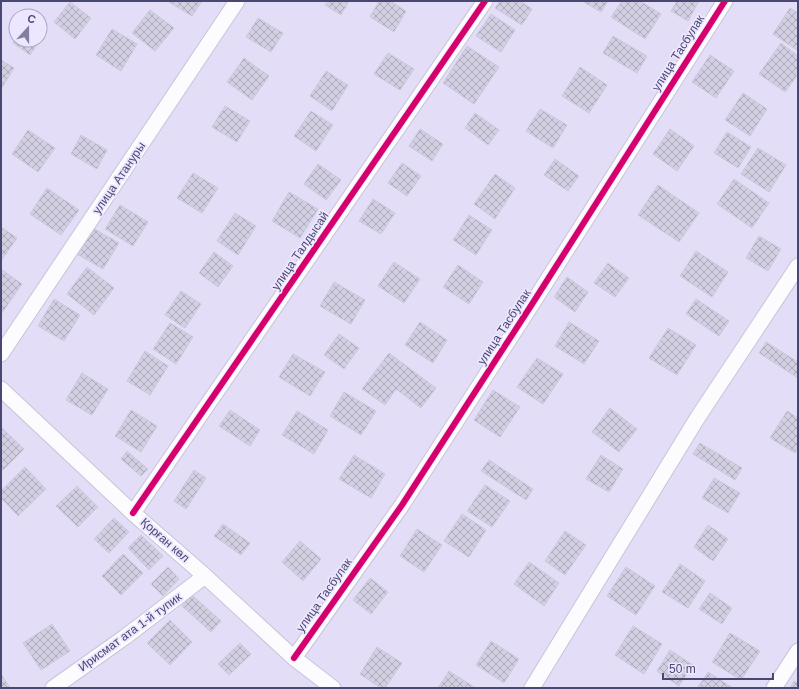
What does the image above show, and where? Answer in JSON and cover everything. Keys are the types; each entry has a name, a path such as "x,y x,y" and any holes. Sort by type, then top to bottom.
{"street":[{"name":"улица Атануры","path":"1,354 237,1"},
{"name":"улица Талдысай","path":"133,513 485,1"},
{"name":"улица Тасбулак","path":"294,658 402,505 725,1"},
{"path":"532,688 698,416 798,266"},
{"name":"Қорған көл","path":"1,389 133,513 206,576 294,658 333,688"},
{"name":"Ирисмат ата 1-й тупик","path":"53,688 125,637 206,576"},
{"path":"774,688 798,651"}],"shaded area":[{"path":"1,1 798,1 798,688 1,688"}],"building":[{"path":"169,1 202,1 192,16"},
{"path":"328,1 349,1 341,15 325,5"},
{"path":"379,1 390,1 406,11 394,32 370,17"},
{"path":"500,1 520,1 532,9 522,25 495,8"},
{"path":"582,1 608,1 601,12"},
{"path":"622,1 640,1 661,14 645,39 611,17"},
{"path":"677,1 699,1 688,21 671,11"},
{"path":"70,2 91,18 75,39 54,22"},
{"path":"790,8 798,13 797,50 773,34"},
{"path":"150,10 174,28 155,51 132,33"},
{"path":"491,14 515,30 501,52 476,36"},
{"path":"258,18 283,33 271,52 246,37"},
{"path":"112,29 137,44 121,71 96,55"},
{"path":"613,36 647,56 637,73 603,53"},
{"path":"781,43 798,56 798,74 785,92 759,74"},
{"path":"467,46 499,67 474,104 443,83"},
{"path":"20,48 35,48 30,55"},
{"path":"388,53 414,69 400,90 374,74"},
{"path":"710,55 734,71 716,98 692,82"},
{"path":"244,58 269,76 252,100 227,82"},
{"path":"1,60 14,68 1,89"},
{"path":"580,67 607,85 589,113 562,96"},
{"path":"326,71 348,85 332,111 310,96"},
{"path":"743,93 767,109 750,136 725,120"},
{"path":"225,106 250,121 237,142 212,127"},
{"path":"540,109 567,125 553,148 526,131"},
{"path":"311,111 333,125 316,151 294,136"},
{"path":"475,113 499,130 488,145 465,128"},
{"path":"420,129 443,144 432,161 409,146"},
{"path":"670,129 694,146 677,171 653,154"},
{"path":"28,130 55,148 38,172 12,154"},
{"path":"727,132 751,147 738,168 714,153"},
{"path":"81,135 107,150 97,169 71,154"},
{"path":"758,148 786,165 769,192 741,174"},
{"path":"555,159 579,176 568,191 544,175"},
{"path":"402,163 421,176 407,196 388,183"},
{"path":"318,164 341,180 326,200 304,184"},
{"path":"193,173 218,188 202,213 177,198"},
{"path":"495,174 515,188 495,219 474,204"},
{"path":"734,179 769,203 752,228 717,204"},
{"path":"658,185 699,213 679,242 638,215"},
{"path":"47,188 79,210 61,235 30,214"},
{"path":"289,192 318,209 300,238 272,221"},
{"path":"373,199 395,213 381,234 359,221"},
{"path":"120,205 148,222 133,246 105,229"},
{"path":"235,213 256,226 238,255 217,241"},
{"path":"469,215 492,230 476,255 453,240"},
{"path":"1,227 17,238 1,261"},
{"path":"93,228 119,243 103,269 77,254"},
{"path":"759,236 781,249 768,271 746,258"},
{"path":"696,251 728,272 712,297 680,276"},
{"path":"214,252 233,266 218,287 199,273"},
{"path":"394,262 420,279 404,303 378,286"},
{"path":"608,263 629,278 615,297 594,283"},
{"path":"458,265 483,282 469,304 443,287"},
{"path":"87,267 114,288 94,315 67,294"},
{"path":"1,269 22,284 2,313 1,312"},
{"path":"567,277 588,292 575,312 554,297"},
{"path":"334,282 365,300 351,324 320,306"},
{"path":"181,291 201,304 185,328 165,315"},
{"path":"54,299 80,315 64,341 38,326"},
{"path":"696,299 729,321 719,336 686,314"},
{"path":"420,322 447,340 433,363 405,345"},
{"path":"569,322 599,341 584,364 555,346"},
{"path":"170,323 193,337 176,364 153,349"},
{"path":"668,328 696,345 677,375 649,358"},
{"path":"339,334 359,348 344,369 324,355"},
{"path":"766,342 798,362 798,378 759,353"},
{"path":"145,351 168,366 150,395 127,381"},
{"path":"389,353 436,388 421,408 396,389 385,405 362,389"},
{"path":"293,354 325,372 310,396 279,377"},
{"path":"537,358 563,374 543,404 517,387"},
{"path":"82,373 108,389 92,415 66,400"},
{"path":"493,390 520,407 500,437 474,420"},
{"path":"344,392 376,411 361,435 330,416"},
{"path":"610,408 637,429 619,452 592,432"},
{"path":"131,410 157,426 141,452 115,436"},
{"path":"230,410 260,430 250,446 219,426"},
{"path":"297,411 328,430 314,454 282,435"},
{"path":"787,411 798,418 798,448 795,453 770,438"},
{"path":"2,428 24,449 3,470 1,468"},
{"path":"700,443 742,468 735,480 693,454"},
{"path":"127,451 148,469 141,476 121,459"},
{"path":"354,455 385,474 371,498 339,479"},
{"path":"601,455 623,469 609,492 586,479"},
{"path":"489,460 533,489 526,500 481,471"},
{"path":"25,467 46,489 18,516 1,498 1,491"},
{"path":"194,470 206,478 186,509 174,501"},
{"path":"714,478 740,493 728,513 702,498"},
{"path":"485,485 510,501 492,527 467,511"},
{"path":"77,486 98,507 78,527 56,506"},
{"path":"462,514 486,530 469,557 444,541"},
{"path":"114,518 129,532 109,553 94,539"},
{"path":"223,524 250,543 241,555 214,536"},
{"path":"708,525 728,539 713,561 694,547"},
{"path":"417,529 442,545 424,572 400,556"},
{"path":"565,531 586,545 565,575 545,561"},
{"path":"141,535 163,556 149,570 128,548"},
{"path":"300,541 321,559 303,581 282,562"},
{"path":"123,554 143,573 121,595 102,576"},
{"path":"529,562 559,583 544,606 514,584"},
{"path":"680,564 705,581 688,608 662,592"},
{"path":"168,567 179,579 163,596 151,584"},
{"path":"626,567 655,586 636,615 607,596"},
{"path":"370,578 388,592 371,614 353,600"},
{"path":"710,593 732,608 722,624 699,609"},
{"path":"192,595 221,621 211,632 182,606"},
{"path":"170,620 192,642 170,665 147,643"},
{"path":"52,624 70,651 41,670 23,643"},
{"path":"633,626 662,644 644,674 615,655"},
{"path":"730,633 760,651 741,680 712,662"},
{"path":"491,641 519,659 504,683 476,665"},
{"path":"240,643 251,654 229,675 218,664"},
{"path":"377,647 402,663 385,688 381,688 360,674"},
{"path":"670,650 693,665 679,686 657,671"},
{"path":"449,671 474,687 438,688"},
{"path":"708,672 733,688 699,688 698,687"},
{"path":"1,674 10,688 1,688"},
{"path":"794,681 798,683 798,688 790,688"}],"cycle path":[{"path":"133,513 485,1"},
{"path":"294,658 402,505 725,1"}]}
